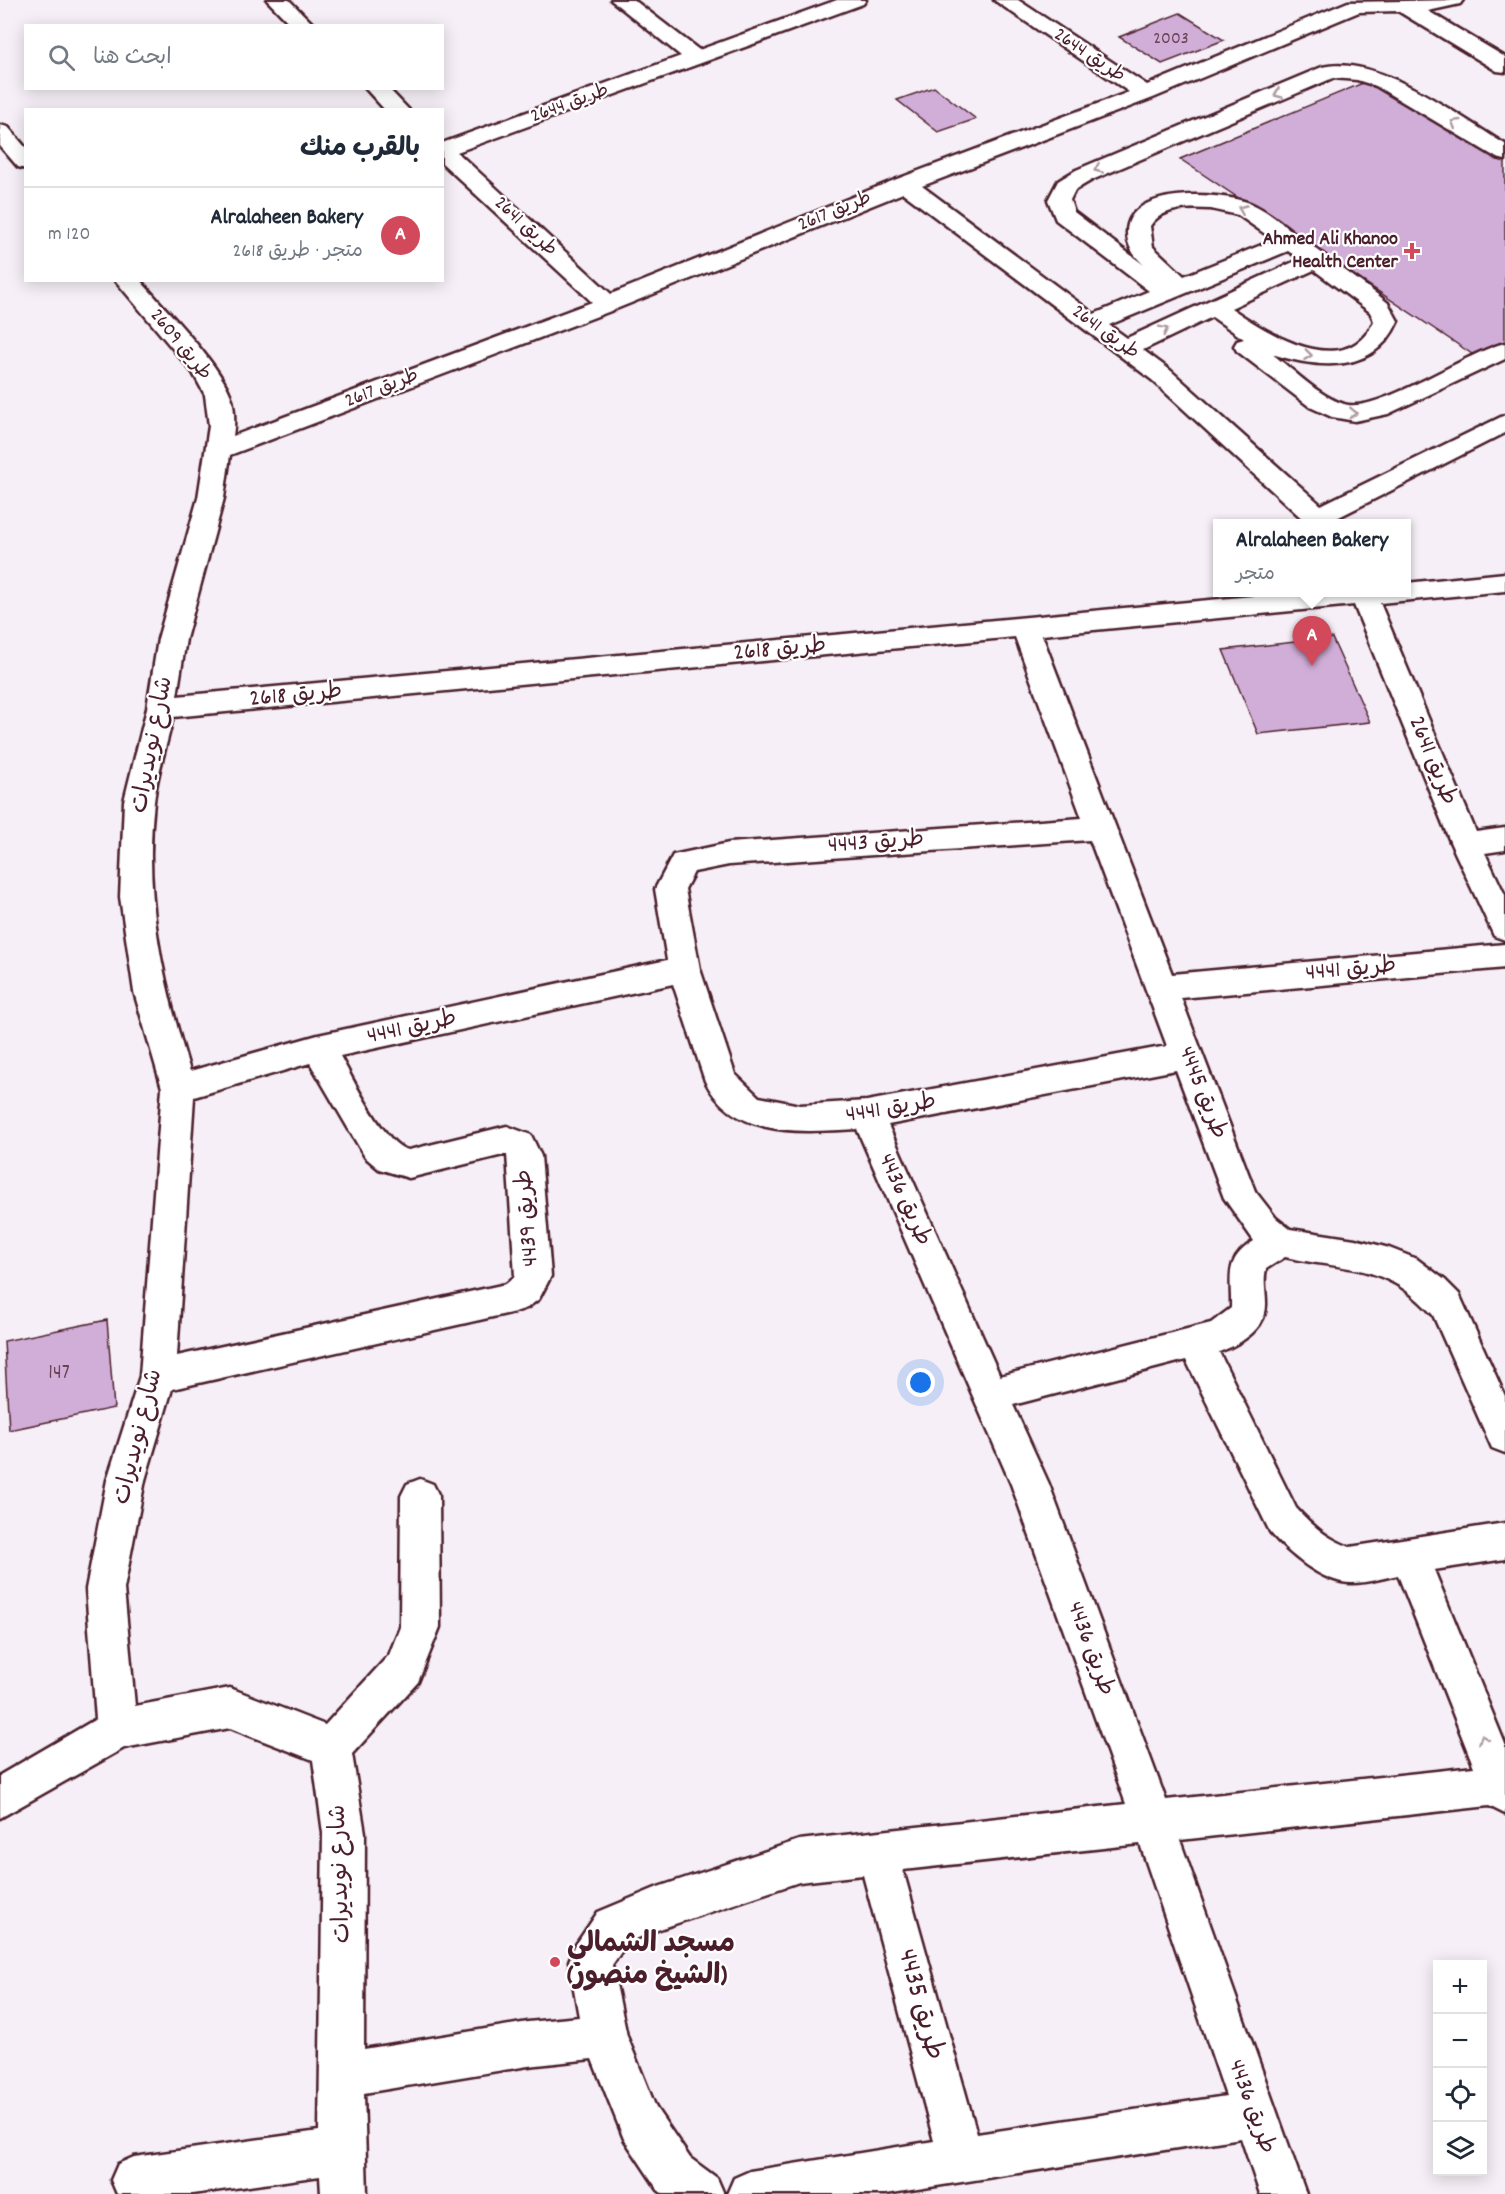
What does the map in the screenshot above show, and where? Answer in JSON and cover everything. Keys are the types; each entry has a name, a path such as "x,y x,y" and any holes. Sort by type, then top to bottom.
{"street":[{"path":"277,0 303,24"},
{"path":"621,0 697,59"},
{"name":"طريق 2644","path":"444,150 856,0"},
{"name":"طريق 2644","path":"1004,0 1144,93"},
{"name":"طريق 2617","path":"220,450 608,304 905,184 1144,93 1365,2 1425,6 1453,0"},
{"path":"1404,6 1505,66"},
{"path":"1175,290 1064,215 1059,200 1066,186 1084,176 1330,72 1348,71 1368,74 1384,81 1505,153"},
{"path":"377,90 396,108"},
{"path":"0,132 24,160"},
{"name":"طريق 2641","path":"444,151 608,304"},
{"name":"طريق 2641","path":"905,184 1126,348 1222,428 1293,497 1322,519"},
{"path":"1175,290 1139,241 1138,231 1149,213 1174,202 1208,200 1225,203 1254,214 1380,308 1386,321 1377,341 1366,348 1335,356 1290,351 1207,310"},
{"path":"1092,324 1284,244"},
{"path":"1126,348 1310,263"},
{"name":"طريق 2609","path":"129,282 203,370 218,394 222,426 220,450"},
{"path":"1207,310 1319,402 1331,410 1348,414 1365,414 1379,409 1505,350"},
{"path":"1325,519 1505,423"},
{"name":"شارع نويديرات","path":"117,1730 105,1589 126,1480 158,1376 178,1088 150,992 135,897 139,801 161,708 172,639 211,498 220,450"},
{"path":"1290,519 1289,508 1293,497"},
{"path":"1411,592 1505,582"},
{"name":"طريق 2618","path":"161,708 1025,627 1317,597"},
{"name":"طريق 2641","path":"1364,597 1466,844 1505,927"},
{"name":"طريق 4445","path":"1025,627 1099,828 1241,1198 1264,1228 1281,1241"},
{"name":"طريق 4443","path":"670,889 684,863 729,854 1099,828"},
{"path":"1466,844 1505,839"},
{"name":"طريق 4441","path":"670,889 684,969 722,1080 749,1109 800,1119 867,1115 1188,1055"},
{"name":"طريق 4441","path":"1161,987 1505,956"},
{"name":"طريق 4441","path":"178,1088 318,1048 684,969"},
{"name":"طريق 4439","path":"158,1376 515,1296 527,1288 533,1276 524,1156 523,1148 518,1142 507,1140 409,1164 396,1163 384,1156 377,1147 318,1048"},
{"name":"طريق 4436","path":"867,1115 1030,1484 1153,1822 1282,2194"},
{"path":"990,1395 1219,1336 1242,1323 1248,1314 1250,1304 1247,1269 1252,1260 1281,1241 1344,1251 1397,1264 1417,1275 1434,1289 1446,1305 1505,1436"},
{"path":"1196,1341 1283,1520 1301,1540 1324,1556 1350,1565 1505,1541"},
{"path":"0,1798 117,1730 230,1708 331,1747 404,1668 420,1628 420,1496"},
{"path":"701,2194 674,2174 640,2123 605,2036 591,1961 613,1927 658,1908 799,1861 1153,1822 1503,1789 1410,1557"},
{"name":"شارع نويديرات","path":"331,1747 344,1833 341,2150 344,2194"},
{"name":"طريق 4435","path":"877,1851 961,2158"},
{"path":"343,2074 528,2044 605,2036"},
{"path":"750,2194 961,2158 1253,2115"},
{"path":"134,2180 341,2150"}],"building":[{"path":"1180,13 1224,40 1162,64 1119,37"},
{"name":"Ahmed Ali Khanoo Health Center","path":"1370,80 1505,161 1505,341 1475,356 1180,159"},
{"path":"934,87 976,119 938,132 897,100"},
{"path":"1332,638 1370,722 1258,734 1223,650"},
{"path":"107,1320 114,1408 9,1430 4,1341"}],"place":[{"name":"Ahmed Ali Khanoo Health Center","path":"1412,251"},
{"name":"Alralaheen Bakery","path":"1312,666"},
{"name":"مسجد الشمالي (الشيخ منصور)","path":"555,1962"}]}
